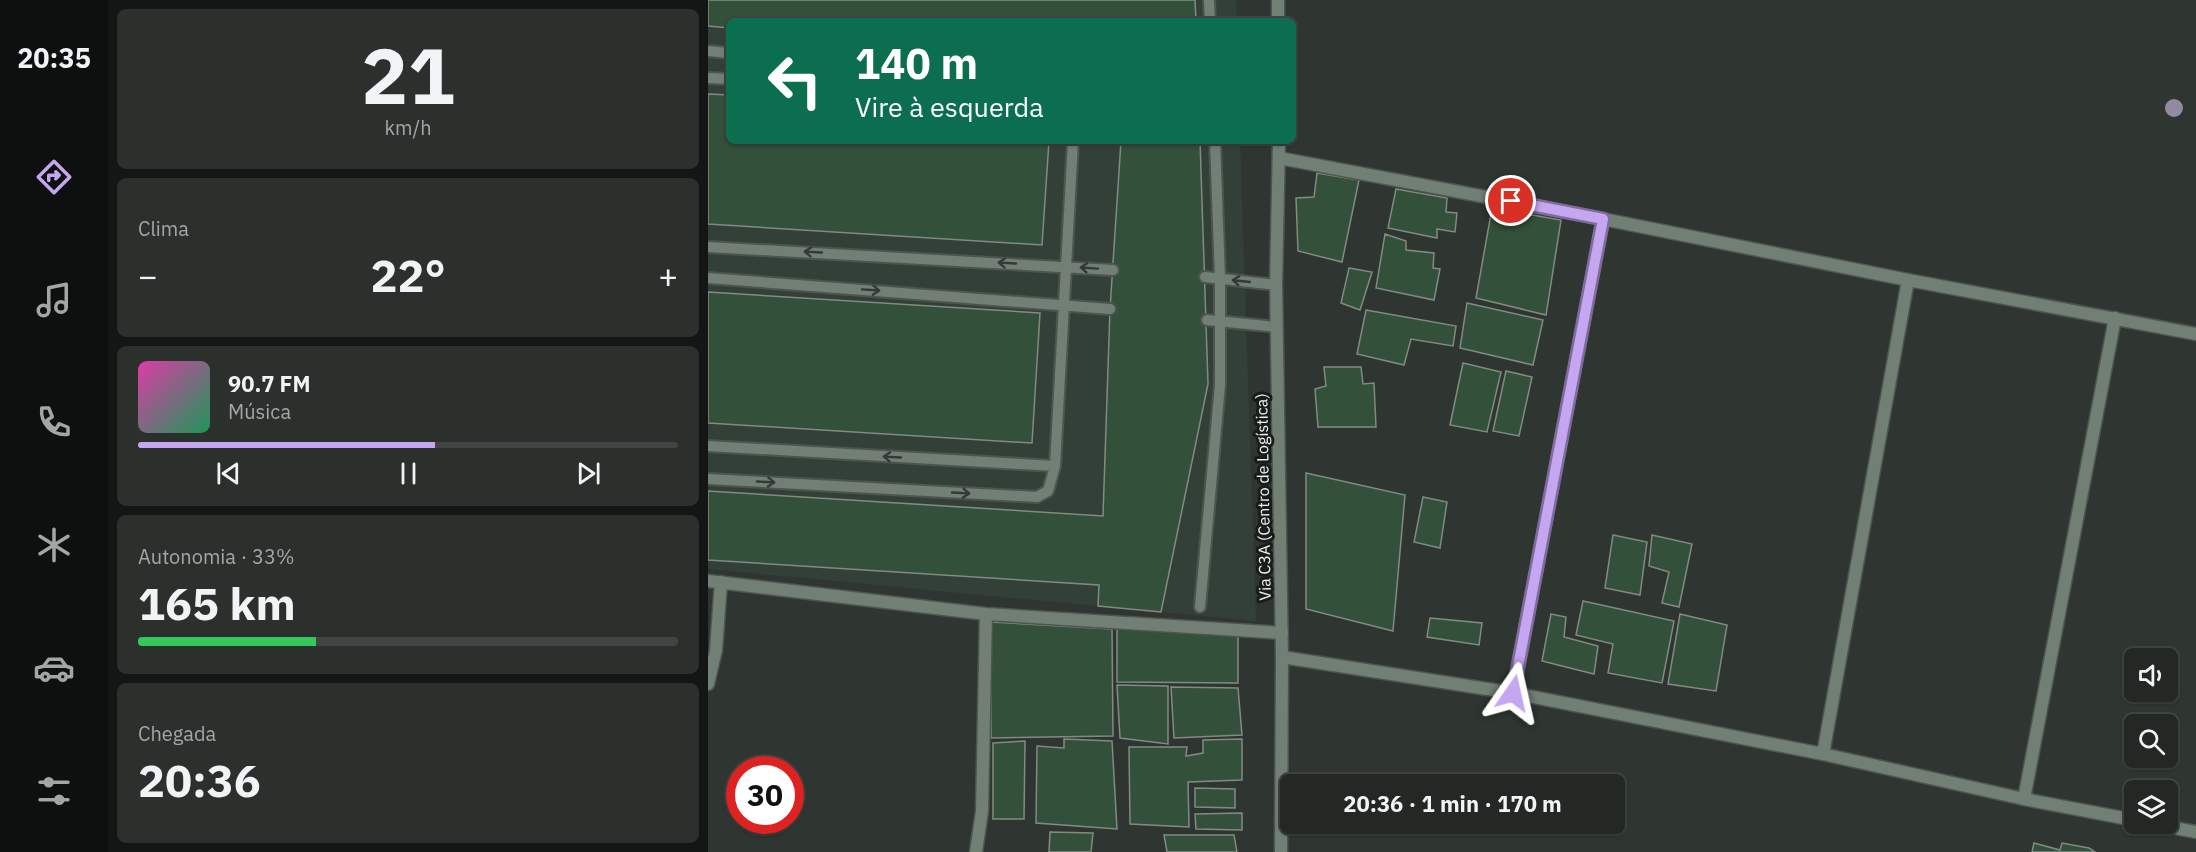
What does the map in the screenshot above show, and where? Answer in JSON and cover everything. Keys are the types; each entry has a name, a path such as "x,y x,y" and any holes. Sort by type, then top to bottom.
{"street":[{"path":"1278,0 1278,18"},
{"name":"Via C3A (Centro de Logística)","path":"1279,144 1276,285 1282,633 1281,852"},
{"path":"1279,158 2196,334"},
{"path":"1513,693 1603,219"},
{"path":"1823,754 1908,280"},
{"path":"2024,799 2115,318"},
{"path":"708,581 986,614 1282,633"},
{"path":"708,684 716,650 721,582"},
{"path":"976,852 982,810 986,614"},
{"path":"1282,657 1513,693 1823,754 2024,799 2124,818"},
{"path":"2178,829 2196,832"}],"lane":[{"path":"1209,0 1209,18"},
{"path":"708,51 726,53"},
{"path":"708,78 726,79"},
{"path":"708,479 1037,497 1048,491 1055,466 1073,144"},
{"path":"1200,607 1220,385 1220,279 1215,144"},
{"path":"708,247 1113,270"},
{"path":"1205,277 1276,285"},
{"path":"708,278 1110,309"},
{"path":"1207,320 1277,327"},
{"path":"708,446 1055,466"}],"shaded area":[{"path":"708,0 1236,0 1237,18 726,18 726,144 1240,144 1256,621 708,569"}],"building":[{"path":"708,0 1195,0 1196,18 726,18 726,28 708,26"},
{"path":"708,94 726,95 726,144 1049,144 1042,245 708,224"},
{"path":"1121,144 1200,144 1208,384 1161,612 1098,606 1099,585 708,560 708,491 1103,516 1110,309"},
{"path":"1317,173 1359,180 1342,262 1298,251 1296,198 1314,197"},
{"path":"1396,189 1447,198 1446,212 1457,213 1455,232 1437,229 1437,238 1388,228"},
{"path":"1492,208 1561,220 1546,315 1476,298"},
{"path":"1385,234 1406,241 1406,250 1434,253 1433,268 1440,269 1434,300 1376,288"},
{"path":"1349,268 1372,272 1360,310 1341,303"},
{"path":"708,292 1040,313 1032,443 708,423"},
{"path":"1467,303 1543,320 1533,365 1460,348"},
{"path":"1366,310 1456,326 1453,346 1411,339 1404,365 1357,354"},
{"path":"1463,363 1501,372 1487,432 1450,425"},
{"path":"1324,367 1361,367 1363,384 1374,383 1376,427 1318,427 1315,389 1326,386"},
{"path":"1506,371 1532,377 1519,436 1493,431"},
{"path":"1306,473 1405,495 1393,631 1306,609"},
{"path":"1423,497 1447,502 1440,548 1414,542"},
{"path":"1613,535 1647,542 1640,595 1605,588"},
{"path":"1652,535 1692,544 1679,607 1662,603 1669,572 1649,566"},
{"path":"1583,601 1674,621 1662,683 1608,673 1613,644 1576,635"},
{"path":"1551,614 1566,617 1564,637 1598,646 1594,674 1542,661"},
{"path":"1680,614 1727,625 1716,691 1668,684"},
{"path":"1430,618 1482,623 1479,645 1427,637"},
{"path":"991,622 1112,629 1113,736 991,738"},
{"path":"1117,628 1238,635 1238,683 1117,682"},
{"path":"1117,685 1168,686 1168,744 1120,738"},
{"path":"1171,687 1238,688 1242,735 1174,738"},
{"path":"1064,739 1112,741 1117,829 1036,823 1037,746 1064,748"},
{"path":"1242,739 1242,780 1188,782 1189,827 1130,824 1129,747 1187,747 1186,756 1203,753 1203,740"},
{"path":"1025,741 1024,819 993,819 993,743"},
{"path":"1195,788 1235,789 1235,808 1195,807"},
{"path":"1242,813 1242,830 1196,829 1195,814"},
{"path":"1050,832 1093,833 1091,852 1049,852"},
{"path":"1164,835 1234,835 1237,852 1167,852"},
{"path":"2034,843 2060,850 2062,843 2089,848 2095,852 2032,852"}],"route":[{"path":"1511,201 1603,219 1513,693"}]}
